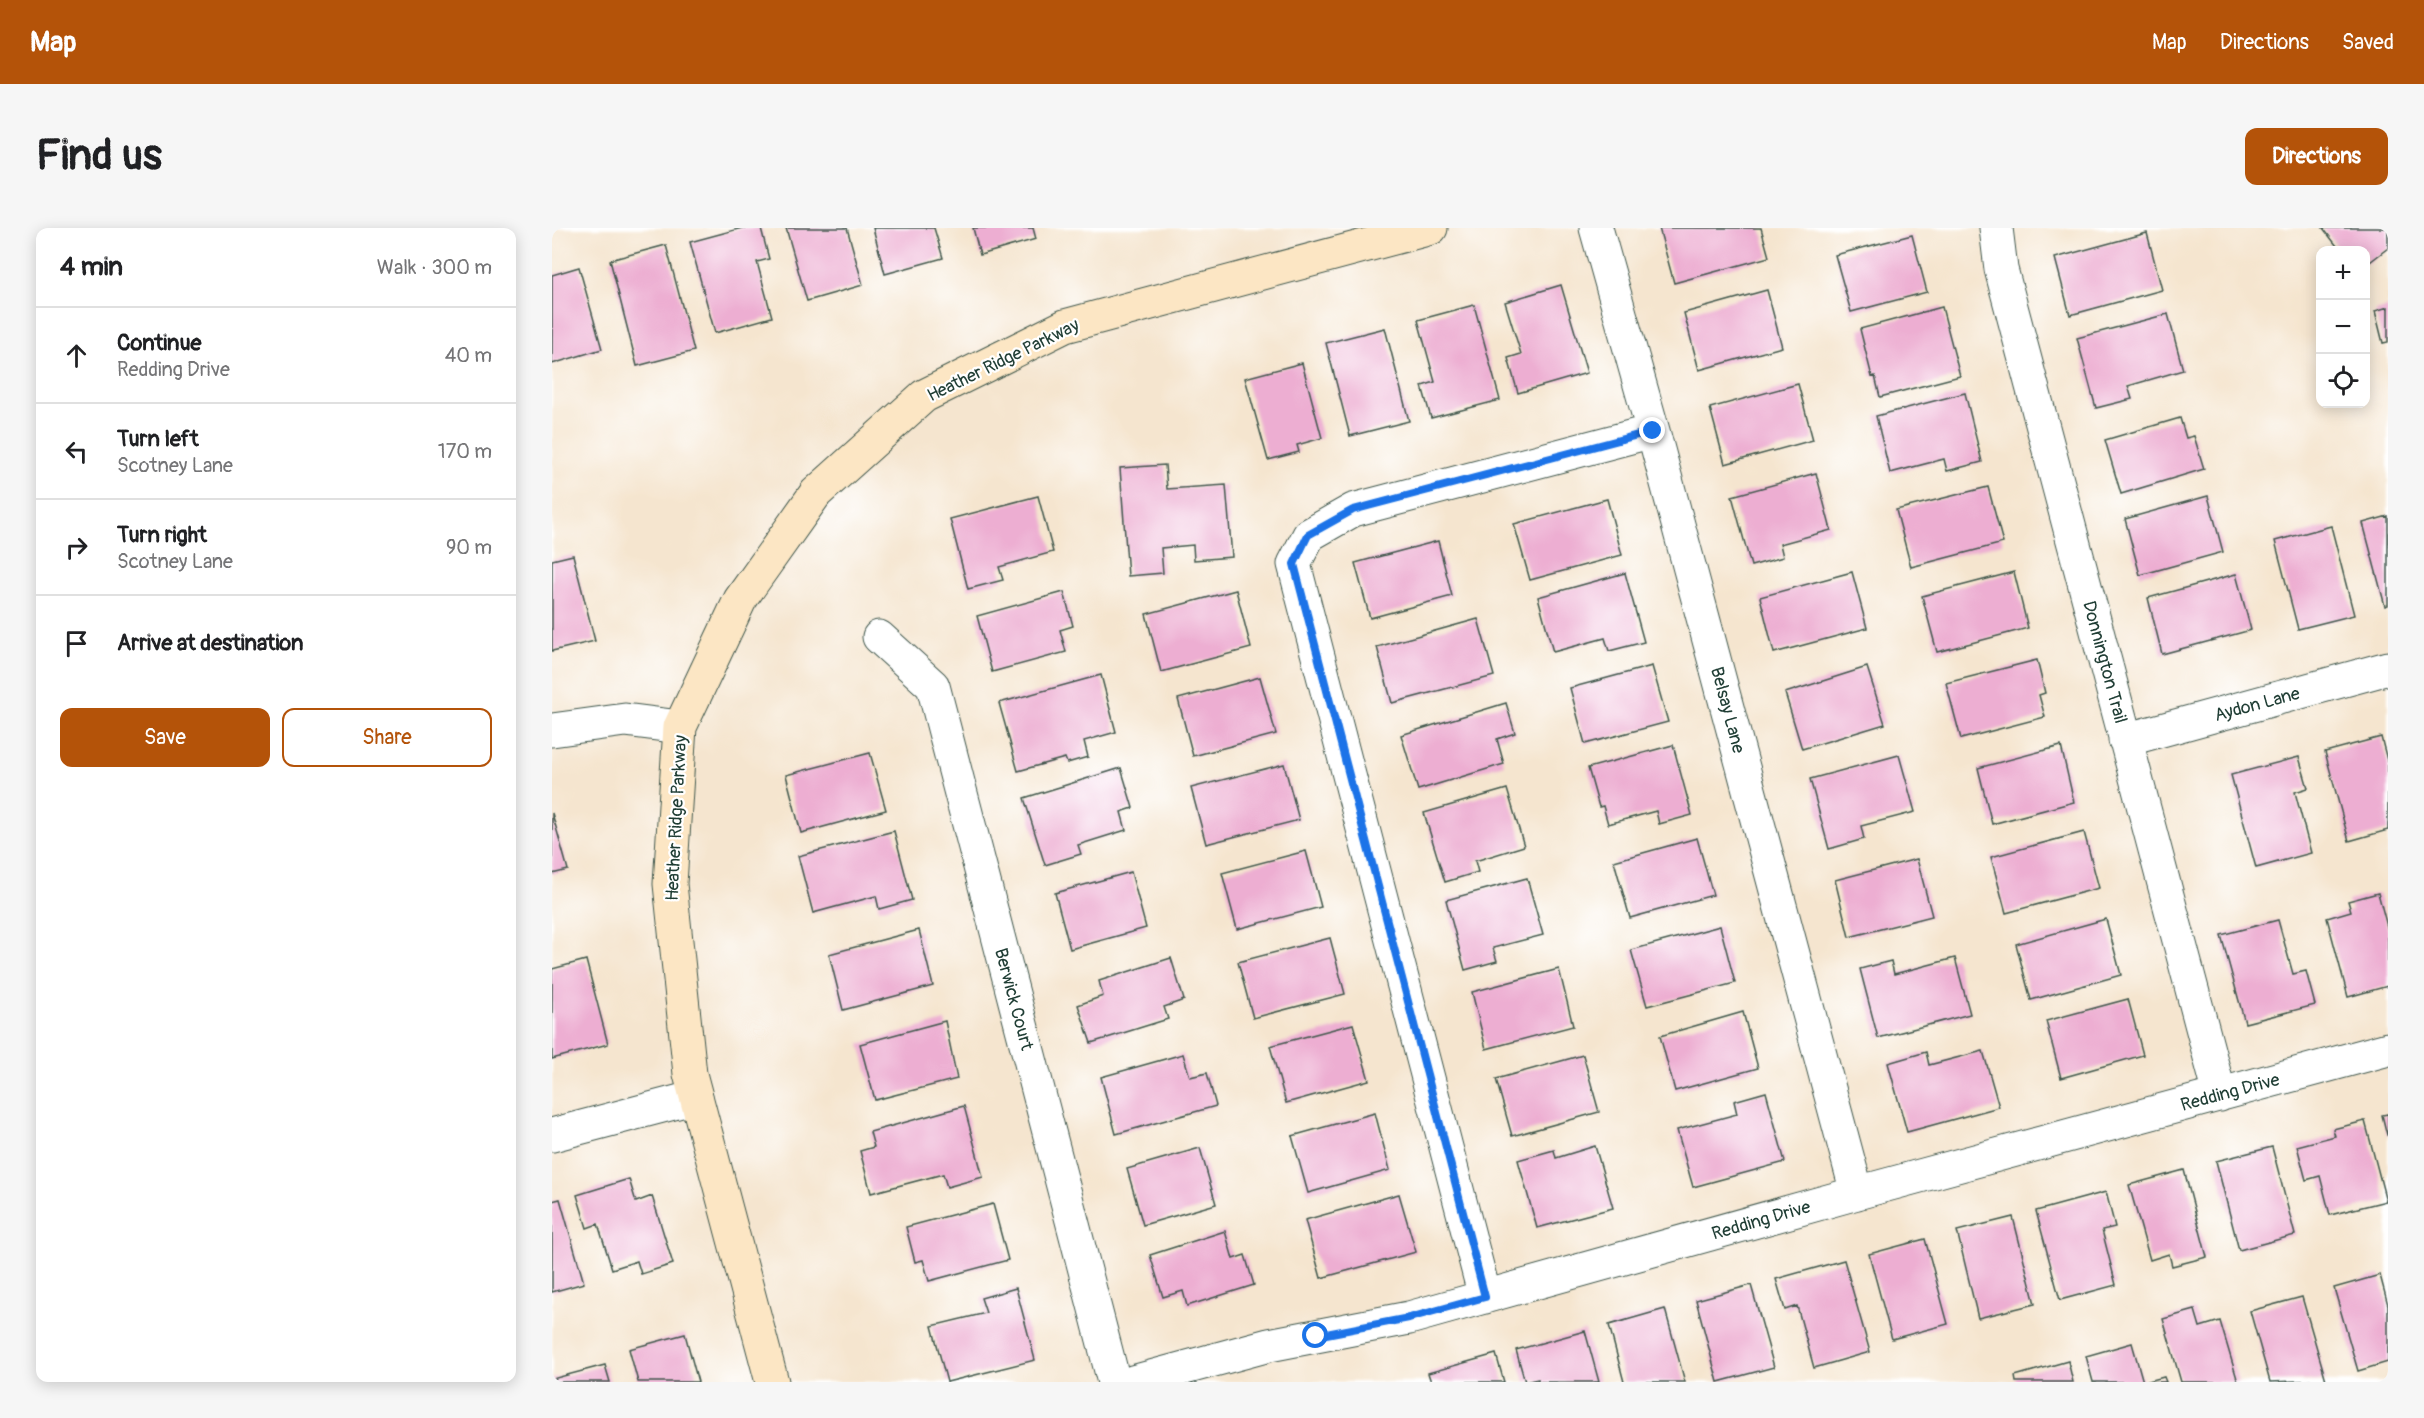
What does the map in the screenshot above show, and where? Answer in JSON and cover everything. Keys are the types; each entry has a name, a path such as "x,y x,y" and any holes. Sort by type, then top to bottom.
{"street":[{"name":"Heather Ridge Parkway","path":"772,1382 690,1074 670,884 680,727 740,600 816,493 924,396 1065,326 1431,228"},
{"name":"Belsay Lane","path":"1596,228 1653,431 1857,1193"},
{"name":"Donnington Trail","path":"1996,228 2001,269 2220,1095"},
{"path":"1485,1297 1294,564 1308,535 1353,510 1653,431"},
{"name":"Berwick Court","path":"879,637 933,686 1114,1382"},
{"name":"Aydon Lane","path":"2125,740 2388,668"},
{"path":"552,730 625,720 680,727"},
{"name":"Redding Drive","path":"1133,1382 1269,1345 1364,1328 1485,1297 2388,1049"},
{"path":"552,1135 696,1097"}],"building":[{"path":"742,228 761,228 769,259 757,262 772,317 715,333 690,242"},
{"path":"786,228 847,228 863,285 807,301"},
{"path":"873,228 934,228 943,258 885,274"},
{"path":"973,228 1033,228 1036,239 980,255"},
{"path":"1659,228 1761,228 1769,257 1674,283"},
{"path":"2323,228 2388,228 2388,248 2370,262 2370,246 2337,246"},
{"path":"2147,233 2162,290 2070,315 2055,258"},
{"path":"1912,235 1927,292 1851,312 1835,255"},
{"path":"666,245 694,351 637,366 610,260"},
{"path":"579,267 602,349 552,364 552,275"},
{"path":"1561,285 1587,373 1518,393 1508,358 1521,354 1505,302"},
{"path":"1767,290 1782,347 1699,370 1684,313"},
{"path":"1474,305 1500,400 1431,418 1422,386 1435,382 1418,320"},
{"path":"1942,307 1960,376 1880,397 1875,376 1872,377 1860,329"},
{"path":"2388,307 2388,342 2383,343 2375,311"},
{"path":"2168,314 2183,370 2128,386 2132,399 2096,408 2077,338"},
{"path":"1385,328 1409,421 1350,436 1326,343"},
{"path":"1302,363 1322,438 1297,445 1299,452 1268,460 1245,378"},
{"path":"1798,384 1813,440 1725,464 1710,408"},
{"path":"1965,393 1982,462 1947,471 1944,459 1890,473 1876,416"},
{"path":"2180,418 2186,438 2194,436 2204,469 2121,494 2105,440"},
{"path":"1165,465 1167,489 1226,485 1232,557 1194,560 1193,545 1161,548 1163,573 1128,576 1120,468"},
{"path":"1816,473 1831,530 1780,544 1783,557 1751,566 1732,496"},
{"path":"1988,487 2003,543 1911,567 1896,510"},
{"path":"1038,496 1053,552 999,567 1003,580 968,589 950,519"},
{"path":"2208,496 2223,552 2140,575 2125,519"},
{"path":"1607,499 1622,555 1530,580 1514,524"},
{"path":"2388,516 2388,605 2385,606 2363,523"},
{"path":"2331,526 2354,615 2298,629 2275,541"},
{"path":"1438,541 1452,596 1370,618 1355,563"},
{"path":"573,555 595,641 552,651 552,560"},
{"path":"1852,572 1867,628 1774,653 1760,597"},
{"path":"2014,572 2028,628 1937,652 1922,596"},
{"path":"1625,573 1644,642 1609,651 1605,638 1553,652 1538,597"},
{"path":"2236,574 2251,630 2162,654 2148,598"},
{"path":"1236,590 1251,648 1161,672 1146,614"},
{"path":"1064,592 1073,626 1060,630 1066,652 992,672 977,616"},
{"path":"1478,619 1494,676 1392,703 1377,647"},
{"path":"2037,660 2045,693 2039,695 2045,717 1961,739 1946,683"},
{"path":"1652,666 1668,722 1585,744 1570,688"},
{"path":"1867,667 1885,724 1802,749 1785,693"},
{"path":"1101,675 1116,732 1084,741 1088,757 1067,763 1065,758 1018,771 999,703"},
{"path":"1260,677 1276,734 1193,756 1178,699"},
{"path":"1506,703 1515,733 1497,739 1504,764 1418,790 1401,735"},
{"path":"2381,737 2388,764 2388,830 2349,841 2325,752"},
{"path":"1673,745 1692,815 1659,824 1656,811 1608,824 1603,806 1599,807 1588,768"},
{"path":"2061,746 2074,802 1992,824 1978,768"},
{"path":"870,753 886,810 801,833 786,775"},
{"path":"1899,755 1915,812 1861,826 1864,839 1829,849 1810,779"},
{"path":"2299,757 2308,788 2295,792 2311,853 2256,868 2231,775"},
{"path":"1284,764 1299,820 1206,844 1191,788"},
{"path":"1121,768 1133,808 1121,812 1126,830 1078,845 1081,854 1045,865 1024,798"},
{"path":"1507,789 1524,846 1475,861 1478,872 1445,882 1424,813"},
{"path":"552,813 568,870 552,874"},
{"path":"894,831 912,900 879,909 876,896 813,913 798,856"},
{"path":"2084,832 2099,888 2006,913 1991,857"},
{"path":"1697,838 1713,895 1630,918 1614,861"},
{"path":"1306,851 1321,907 1237,929 1222,873"},
{"path":"1917,859 1932,916 1849,937 1835,880"},
{"path":"1131,872 1146,928 1070,949 1055,893"},
{"path":"1527,878 1543,935 1493,948 1497,961 1465,970 1446,900"},
{"path":"2378,893 2388,930 2388,986 2348,997 2327,918 2351,911 2348,901"},
{"path":"2106,919 2121,975 2031,1000 2016,944"},
{"path":"2278,920 2293,974 2306,971 2315,1005 2245,1023 2221,935"},
{"path":"1720,926 1735,983 1647,1006 1631,950"},
{"path":"919,930 933,986 843,1010 829,954"},
{"path":"1330,938 1345,994 1253,1018 1238,962"},
{"path":"1171,958 1184,1000 1164,1007 1168,1019 1091,1043 1078,1005 1103,996 1099,981"},
{"path":"1955,958 1970,1014 1878,1038 1860,969 1891,961 1894,974"},
{"path":"586,960 608,1044 552,1059 552,969"},
{"path":"1559,969 1573,1026 1486,1049 1472,992"},
{"path":"2128,999 2143,1055 2061,1078 2046,1021"},
{"path":"1743,1012 1758,1068 1675,1091 1660,1036"},
{"path":"945,1021 957,1079 875,1100 860,1044"},
{"path":"1353,1024 1369,1080 1286,1103 1270,1046"},
{"path":"1983,1051 1999,1107 1907,1132 1888,1063 1926,1052 1929,1065"},
{"path":"1183,1054 1190,1077 1207,1073 1216,1106 1116,1134 1101,1077"},
{"path":"1583,1055 1599,1112 1512,1136 1496,1079"},
{"path":"1766,1092 1785,1162 1693,1187 1677,1130 1737,1114 1734,1101"},
{"path":"964,1106 983,1177 947,1187 943,1174 871,1193 860,1151 874,1147 870,1132"},
{"path":"1375,1113 1390,1170 1308,1193 1292,1136"},
{"path":"2388,1114 2388,1134 2387,1135 2382,1115"},
{"path":"2365,1121 2386,1201 2330,1215 2320,1176 2306,1180 2297,1146 2335,1136 2333,1129"},
{"path":"1595,1146 1613,1208 1537,1228 1518,1160 1554,1150 1556,1158"},
{"path":"2272,1147 2295,1235 2239,1250 2216,1161"},
{"path":"1200,1148 1216,1204 1143,1225 1127,1169"},
{"path":"2184,1170 2207,1257 2172,1266 2169,1254 2150,1260 2129,1185"},
{"path":"629,1179 636,1202 652,1196 673,1264 641,1274 637,1261 612,1269 598,1224 587,1228 577,1195"},
{"path":"2106,1192 2115,1227 2102,1230 2116,1285 2060,1300 2036,1211"},
{"path":"1399,1194 1416,1252 1321,1278 1305,1220"},
{"path":"560,1199 584,1283 552,1292 552,1201"},
{"path":"993,1204 1008,1260 929,1281 923,1260 915,1262 906,1227"},
{"path":"2013,1217 2035,1304 1978,1318 1957,1231"},
{"path":"1225,1231 1233,1259 1245,1255 1254,1285 1187,1306 1183,1291 1163,1297 1150,1255"},
{"path":"1925,1239 1948,1324 1892,1339 1869,1254"},
{"path":"1844,1260 1870,1352 1814,1368 1797,1306 1785,1310 1776,1279"},
{"path":"2380,1275 2388,1305 2388,1362 2358,1371 2334,1288"},
{"path":"1751,1285 1774,1367 1718,1382 1696,1300"},
{"path":"1016,1288 1035,1360 947,1382 932,1326 986,1313 981,1298"},
{"path":"2302,1297 2326,1380 2270,1382 2250,1311"},
{"path":"1665,1309 1685,1382 1624,1382 1609,1325"},
{"path":"2195,1310 2200,1327 2220,1321 2238,1382 2181,1382 2163,1319"},
{"path":"1585,1331 1599,1382 1538,1382 1538,1379 1525,1382 1516,1350"},
{"path":"685,1334 698,1382 638,1382 629,1349"},
{"path":"2132,1343 2143,1382 2093,1382 2086,1356"},
{"path":"1496,1354 1504,1382 1431,1382 1428,1373"},
{"path":"2068,1361 2073,1382 2016,1382 2015,1376"},
{"path":"605,1365 610,1382 552,1382 552,1379"},
{"path":"2164,1377 2166,1382 2148,1382 2148,1381"}],"route":[{"path":"1316,1336 1409,1318 1485,1297 1294,564 1308,535 1353,510 1653,431"}]}
